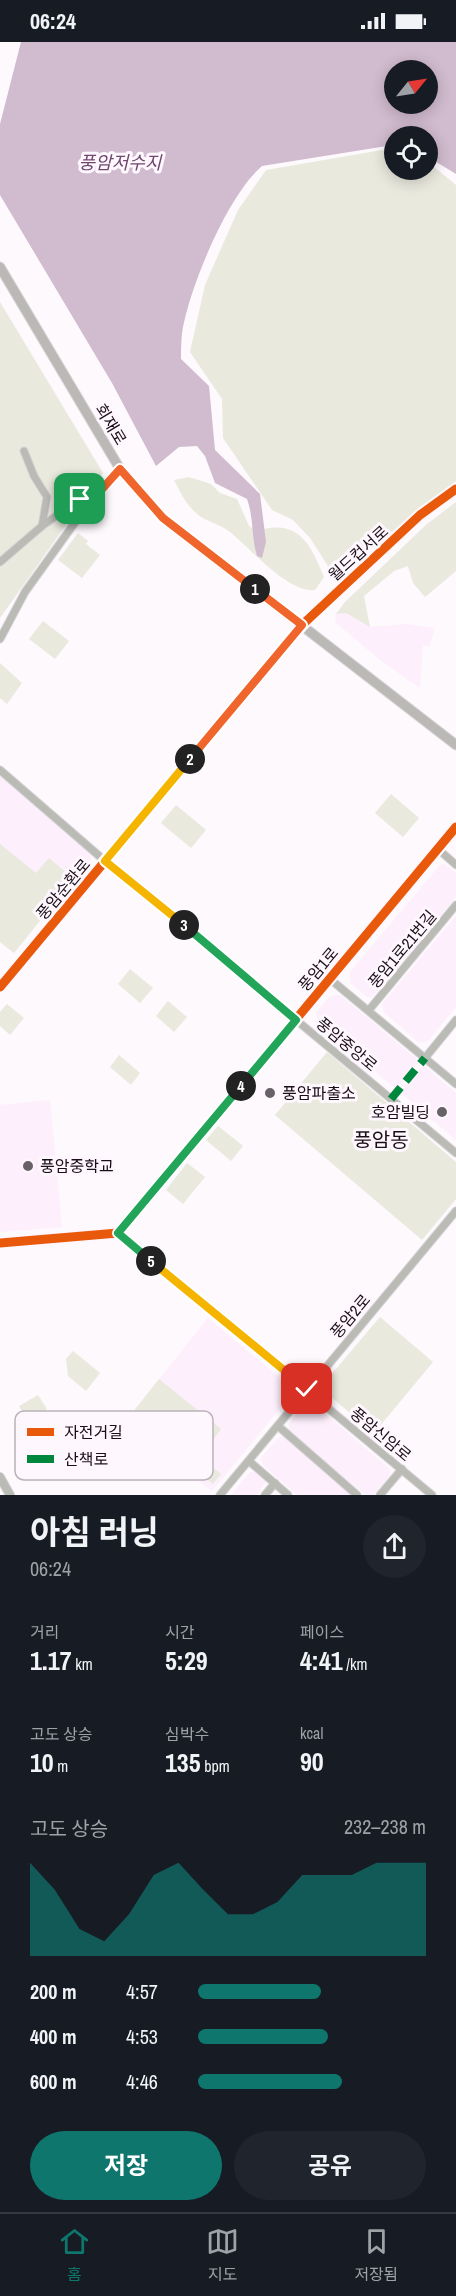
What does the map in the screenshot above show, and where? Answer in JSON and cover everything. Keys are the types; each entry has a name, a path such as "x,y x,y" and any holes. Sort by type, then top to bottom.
{"main road":[{"name":"회재로","path":"0,267 120,469 163,518 456,744"}],"street":[{"path":"24,451 34,476 47,496 42,526"},
{"path":"0,639 25,592 94,498 120,469"},
{"name":"월드컵서로","path":"285,643 420,515 456,489"},
{"path":"0,562 42,526 80,499 94,498"},
{"name":"풍암순환로","path":"0,987 285,643"},
{"name":"풍암중앙로","path":"0,770 105,861 456,1153"},
{"name":"풍암1로","path":"118,1233 456,827"},
{"path":"438,849 456,865"},
{"name":"풍암1로21번길","path":"369,1010 456,905"},
{"name":"풍암1로21번길","path":"330,979 456,1084"},
{"path":"425,1058 456,1020"},
{"name":"풍암2로","path":"220,1495 456,1211"},
{"path":"0,1243 118,1233"},
{"name":"풍암신암로","path":"118,1233 432,1495"},
{"path":"278,1426 357,1495"},
{"path":"249,1461 288,1495"},
{"path":"380,1495 402,1469"},
{"path":"0,1477 10,1495"},
{"path":"265,1495 275,1483"}],"shaded area":[{"path":"384,150 384,180 438,180 438,170 456,185 456,481 335,577 310,538 293,520 272,510 223,438 222,399 190,352 205,285 238,210 266,170"},
{"path":"0,302 103,473 0,618"},
{"path":"189,477 211,484 220,493 237,499 249,526 257,531 283,528 301,536 324,577 315,590 293,585 230,532 198,515 185,501 174,480"},
{"path":"456,502 456,571 425,597 413,583 408,566 394,571 364,596 370,627 346,613 336,614 345,602 427,524"},
{"path":"78,533 88,541 86,544 100,555 82,578 58,560"},
{"path":"346,613 371,627 407,624 435,628 429,647 423,645 420,688 380,660 335,622 336,614"},
{"path":"43,621 69,641 55,659 29,639"},
{"path":"0,663 22,683 7,704 0,698"},
{"path":"0,776 90,853 91,858 74,879 49,859 0,919"},
{"path":"391,794 419,818 403,837 375,813"},
{"path":"176,805 206,830 191,848 161,823"},
{"path":"0,844 36,873 49,858 74,879 14,953 0,942"},
{"path":"441,864 445,864 456,873 456,897 372,997 368,998 350,982 350,972"},
{"path":"456,916 456,1007 427,1042 418,1042 384,1012 382,1004"},
{"path":"130,969 153,988 140,1003 118,984"},
{"path":"340,995 419,1061 396,1089 318,1023 316,1013 330,996"},
{"path":"168,1001 187,1017 174,1032 156,1016"},
{"path":"7,1004 24,1018 10,1035 0,1026 0,1012"},
{"path":"327,1052 456,1162 456,1199 422,1240 275,1115"},
{"path":"119,1055 140,1073 131,1085 110,1067"},
{"path":"423,1065 456,1093 456,1140 400,1092"},
{"name":"풍암중학교","path":"50,1100 62,1227 0,1232 0,1105"},
{"path":"218,1126 243,1146 231,1161 206,1140"},
{"path":"187,1163 205,1177 183,1204 166,1190"},
{"path":"380,1317 433,1362 374,1433 325,1392 325,1382"},
{"path":"208,1318 291,1387 292,1394 212,1491 198,1480 213,1480 213,1411 134,1411"},
{"path":"73,1351 100,1373 86,1391 68,1376 66,1359"},
{"path":"159,1379 199,1411 134,1411"},
{"path":"38,1395 47,1409 22,1411 19,1406"},
{"path":"314,1404 390,1469 390,1475 373,1495 366,1495 289,1432 289,1424 305,1405"},
{"path":"213,1423 221,1429 213,1440"},
{"path":"284,1436 353,1495 297,1495 263,1465 261,1458 278,1438"},
{"path":"213,1468 221,1474 213,1484 208,1480 213,1480"},
{"path":"250,1472 257,1472 266,1482 257,1495 231,1495"}],"water":[{"name":"풍암저수지","path":"21,42 456,42 456,174 438,163 438,126 384,126 384,146 262,166 249,179 224,218 194,287 183,327 181,359 209,386 215,450 260,494 266,542 262,558 257,556 247,499 215,483 205,456 197,446 179,447 156,466 112,383 0,195 0,124"}],"marked path":[{"path":"391,1099 425,1058"}],"cycle path":[{"path":"0,987 302,625 420,515 456,489"},
{"path":"0,1243 118,1233 456,827"}],"place":[{"name":"풍암파출소","path":"270,1093"},
{"name":"호암빌딩","path":"442,1112"},
{"name":"풍암중학교","path":"28,1166"}],"district":[{"name":"풍암동","path":"381,1139"}],"route":[{"path":"80,499 94,498 106,481 120,469 136,490 163,518 302,625 105,861 296,1020 118,1233 307,1389"}]}
